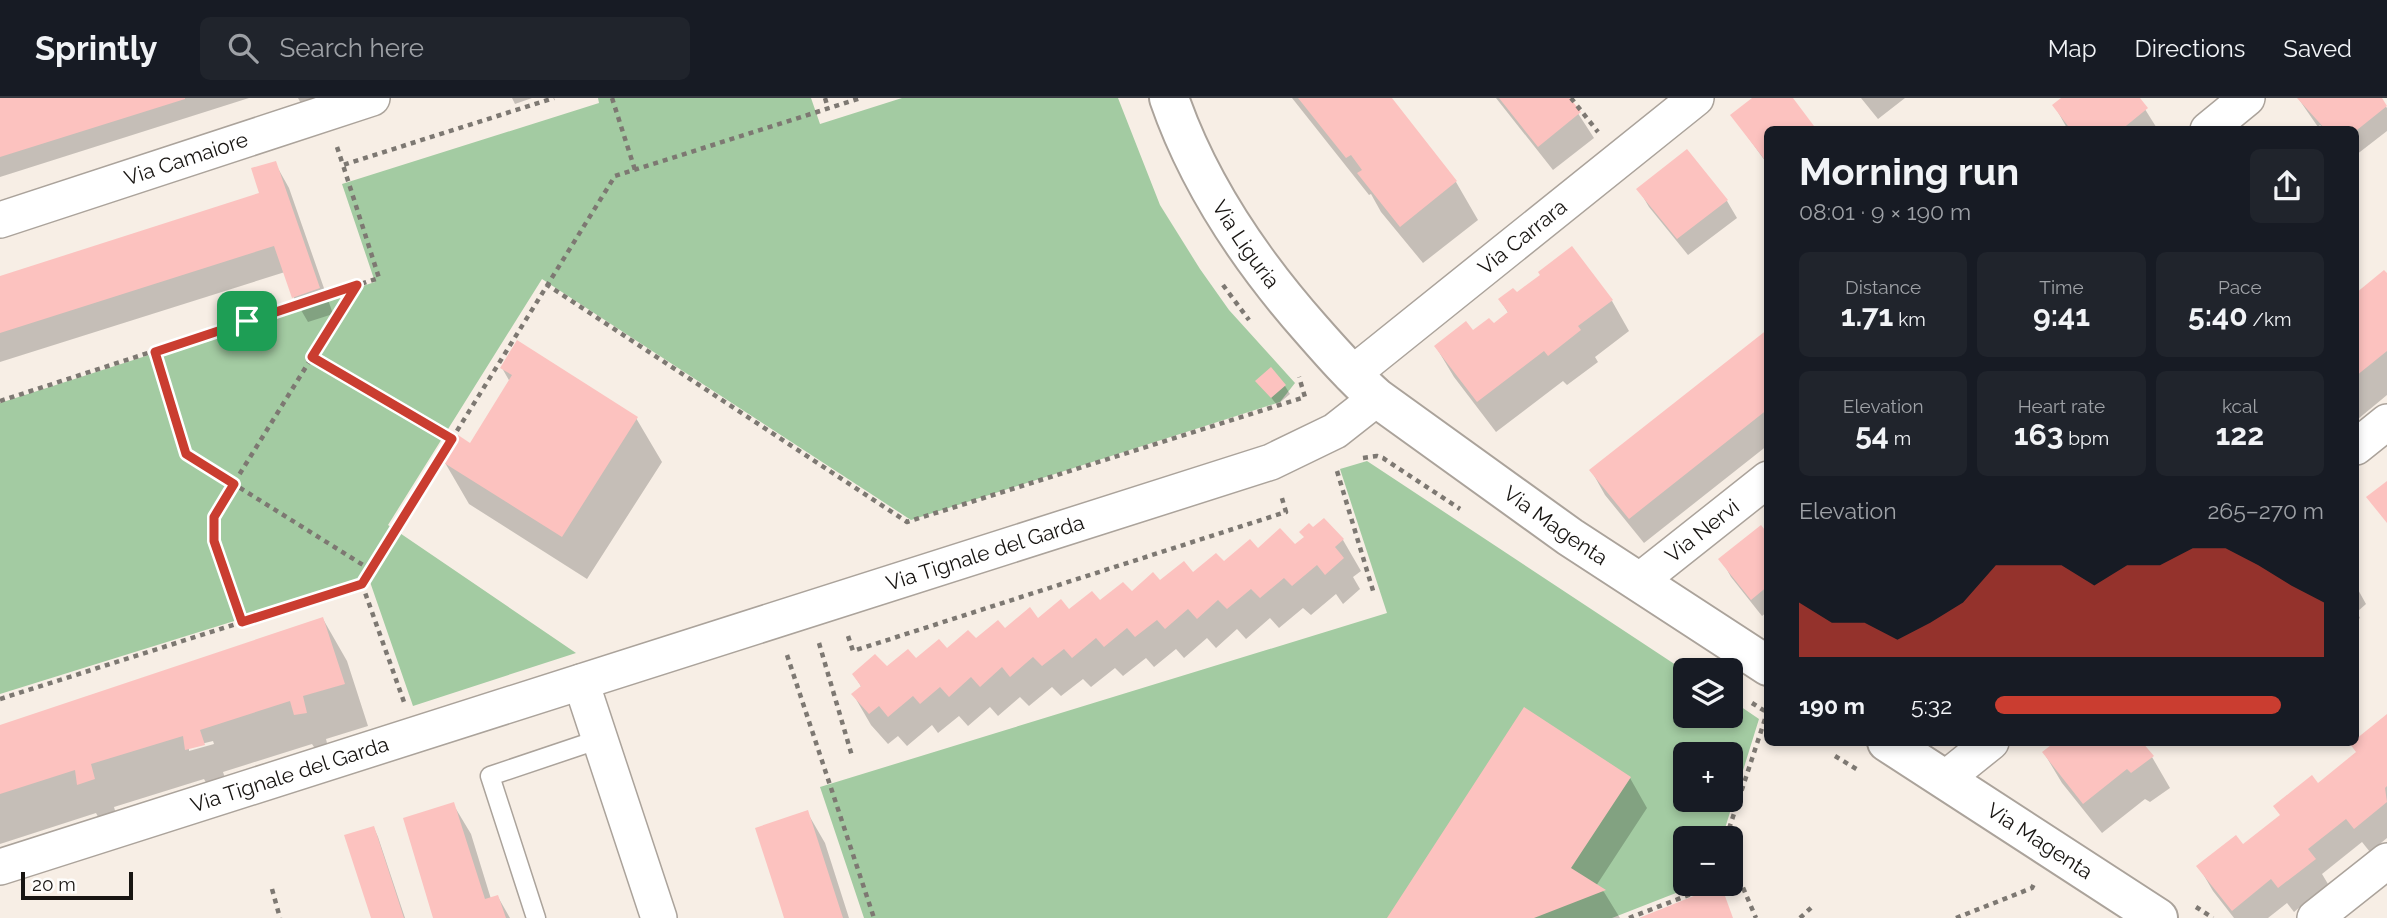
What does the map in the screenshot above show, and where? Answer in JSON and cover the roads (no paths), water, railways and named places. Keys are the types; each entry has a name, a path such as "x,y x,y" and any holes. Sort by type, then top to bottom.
{"street":[{"name":"Via Camaiore","path":"0,220 372,98"},
{"name":"Via Liguria","path":"1169,98 1203,180 1239,239 1276,290 1364,386"},
{"name":"Via Carrara","path":"1364,386 1696,98"},
{"path":"2213,126 2247,98"},
{"name":"Via Magenta","path":"1364,386 1570,537 1764,663"},
{"name":"Via Tignale del Garda","path":"0,867 1271,462 1335,431 1364,386"},
{"path":"2359,445 2387,422"},
{"name":"Via Nervi","path":"1638,582 1764,482"},
{"path":"581,682 659,918"},
{"name":"Via Magenta","path":"1893,746 2158,918"},
{"path":"1945,779 1986,746"},
{"path":"2315,918 2387,861"}],"lane":[{"path":"536,918 490,776 600,739"}]}
